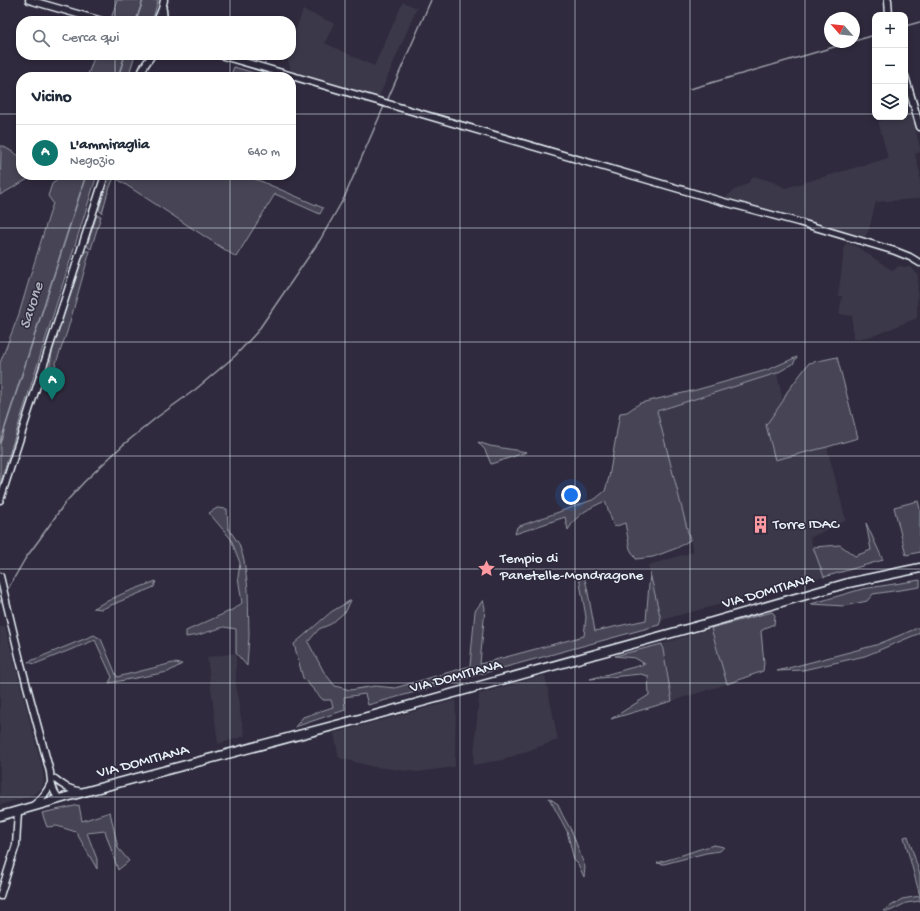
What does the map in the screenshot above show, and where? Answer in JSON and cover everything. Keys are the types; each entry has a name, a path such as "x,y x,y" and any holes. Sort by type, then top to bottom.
{"main road":[{"name":"VIA DOMITIANA","path":"0,816 84,792 385,712 848,583 920,568"}],"street":[{"path":"29,0 85,16"},
{"path":"159,16 164,0"},
{"path":"888,0 889,12"},
{"path":"162,9 163,16"},
{"path":"142,72 146,60"},
{"path":"145,65 148,60"},
{"path":"237,60 279,72"},
{"path":"296,77 895,251 920,263"},
{"path":"907,84 920,127"},
{"path":"0,500 103,180"},
{"path":"0,576 21,664 53,781 54,793 59,799"},
{"path":"53,781 73,790 84,792"},
{"path":"29,808 40,801 53,781"},
{"path":"0,896 16,845 18,811"}],"shaded area":[{"path":"117,0 158,0 153,16 112,16"},
{"path":"403,2 417,8 379,97 296,74 296,72 291,71 288,60 296,60 296,29 303,10 334,23 325,43 374,66"},
{"path":"93,60 133,60 130,72 89,72"},
{"path":"234,67 251,72 232,72"},
{"path":"911,111 920,147 920,152 915,154 920,173 920,198 876,202 869,230 865,237 725,198 734,190 750,181 753,176 774,182 785,188 888,158 878,121 908,120 908,112"},
{"path":"1,145 16,154 16,180 26,180 0,195"},
{"path":"56,180 95,180 0,484 0,363 19,314 53,203 48,196 52,184"},
{"path":"108,180 113,180 102,213 99,210"},
{"path":"119,180 258,180 323,208 320,214 275,194 236,257"},
{"path":"97,216 101,216 91,249 87,245"},
{"path":"845,243 856,246 893,271 898,266 910,267 918,275 917,318 876,335 853,340 852,316 839,314 842,296 838,296"},
{"path":"90,251 67,332 51,377 49,373 52,351 84,252"},
{"path":"797,357 793,364 777,373 657,411 690,540 677,548 653,557 636,559 630,549 625,523 614,527 605,501 580,515 568,530 565,517 515,534 517,527 595,499 605,491 609,477 620,413 627,412 640,403 696,390 767,370"},
{"path":"837,357 858,438 775,460 766,425 783,401 787,392 809,363"},
{"path":"777,373 783,401 766,425 775,460 827,447 846,520 810,538 824,577 661,620 648,565 693,552 656,411"},
{"path":"478,442 490,446 527,452 491,464 485,450"},
{"path":"918,501 920,509 920,552 906,555 894,507"},
{"path":"217,508 227,509 228,528 239,544 244,560 248,589 249,635 247,666 236,653 236,629 224,627 186,637 186,631 232,610 242,603 238,577 240,563 231,539 209,513"},
{"path":"866,523 883,560 824,577 813,547 840,545 855,556 871,550"},
{"path":"583,573 595,631 646,620 650,573 661,620 659,625 368,705 365,694 344,697 345,710 295,727 303,717 333,707 331,700 323,700 303,678 294,644 331,612 351,600 346,611 331,624 319,629 308,642 324,672 335,686 350,690 375,686 395,688 470,666 475,611 483,600 485,608 480,664 584,636 586,617 579,577"},
{"path":"920,580 920,587 873,594 867,601 844,606 811,604 862,589"},
{"path":"156,581 154,587 102,609 93,608 122,594"},
{"path":"772,612 775,615 774,625 771,625 761,631 764,663 763,671 727,684 711,628"},
{"path":"5,626 42,767 44,780 42,788 33,795 0,805 0,627"},
{"path":"920,627 920,633 865,656 803,670 777,671 876,645"},
{"path":"711,628 727,684 672,701 662,644"},
{"path":"94,635 101,639 117,677 173,663 182,664 168,672 109,683 112,677 95,640 35,664 28,662"},
{"path":"662,644 672,701 611,719 649,695 648,676 641,674 590,679 645,664 635,658 615,656"},
{"path":"236,653 236,683 245,736 218,744 207,657"},
{"path":"545,675 558,740 502,760 473,765 479,694"},
{"path":"456,700 455,767 418,772 374,767 339,758 334,733"},
{"path":"549,798 558,804 572,832 585,867 584,877 578,864 574,860 567,831"},
{"path":"79,805 82,821 110,812 118,848 129,861 118,870 105,831 87,833 97,859 97,869 76,832 57,826 47,827 42,813"},
{"path":"908,836 920,875 920,896 904,837"},
{"path":"714,845 724,847 720,851 706,853 664,864 657,863 699,849"},
{"path":"920,896 920,901 906,903 890,911 883,911 902,899"}],"waterway":[{"name":"Savone","path":"138,16 143,0"},
{"path":"387,101 431,0"},
{"path":"908,25 920,22"},
{"path":"860,39 872,36"},
{"path":"690,89 830,48"},
{"name":"Savone","path":"120,72 123,60"},
{"path":"6,592 25,559 65,503 84,482 123,445 156,418 196,389 235,356 257,332 320,240 344,198 385,104"},
{"name":"Savone","path":"0,443 84,180"},
{"path":"0,602 3,597"}],"place":[{"name":"L'ammiraglia","path":"52,400"},
{"name":"Torre IDAC","path":"760,525"},
{"name":"Tempio di Panetelle-Mondragone","path":"487,568"}]}
